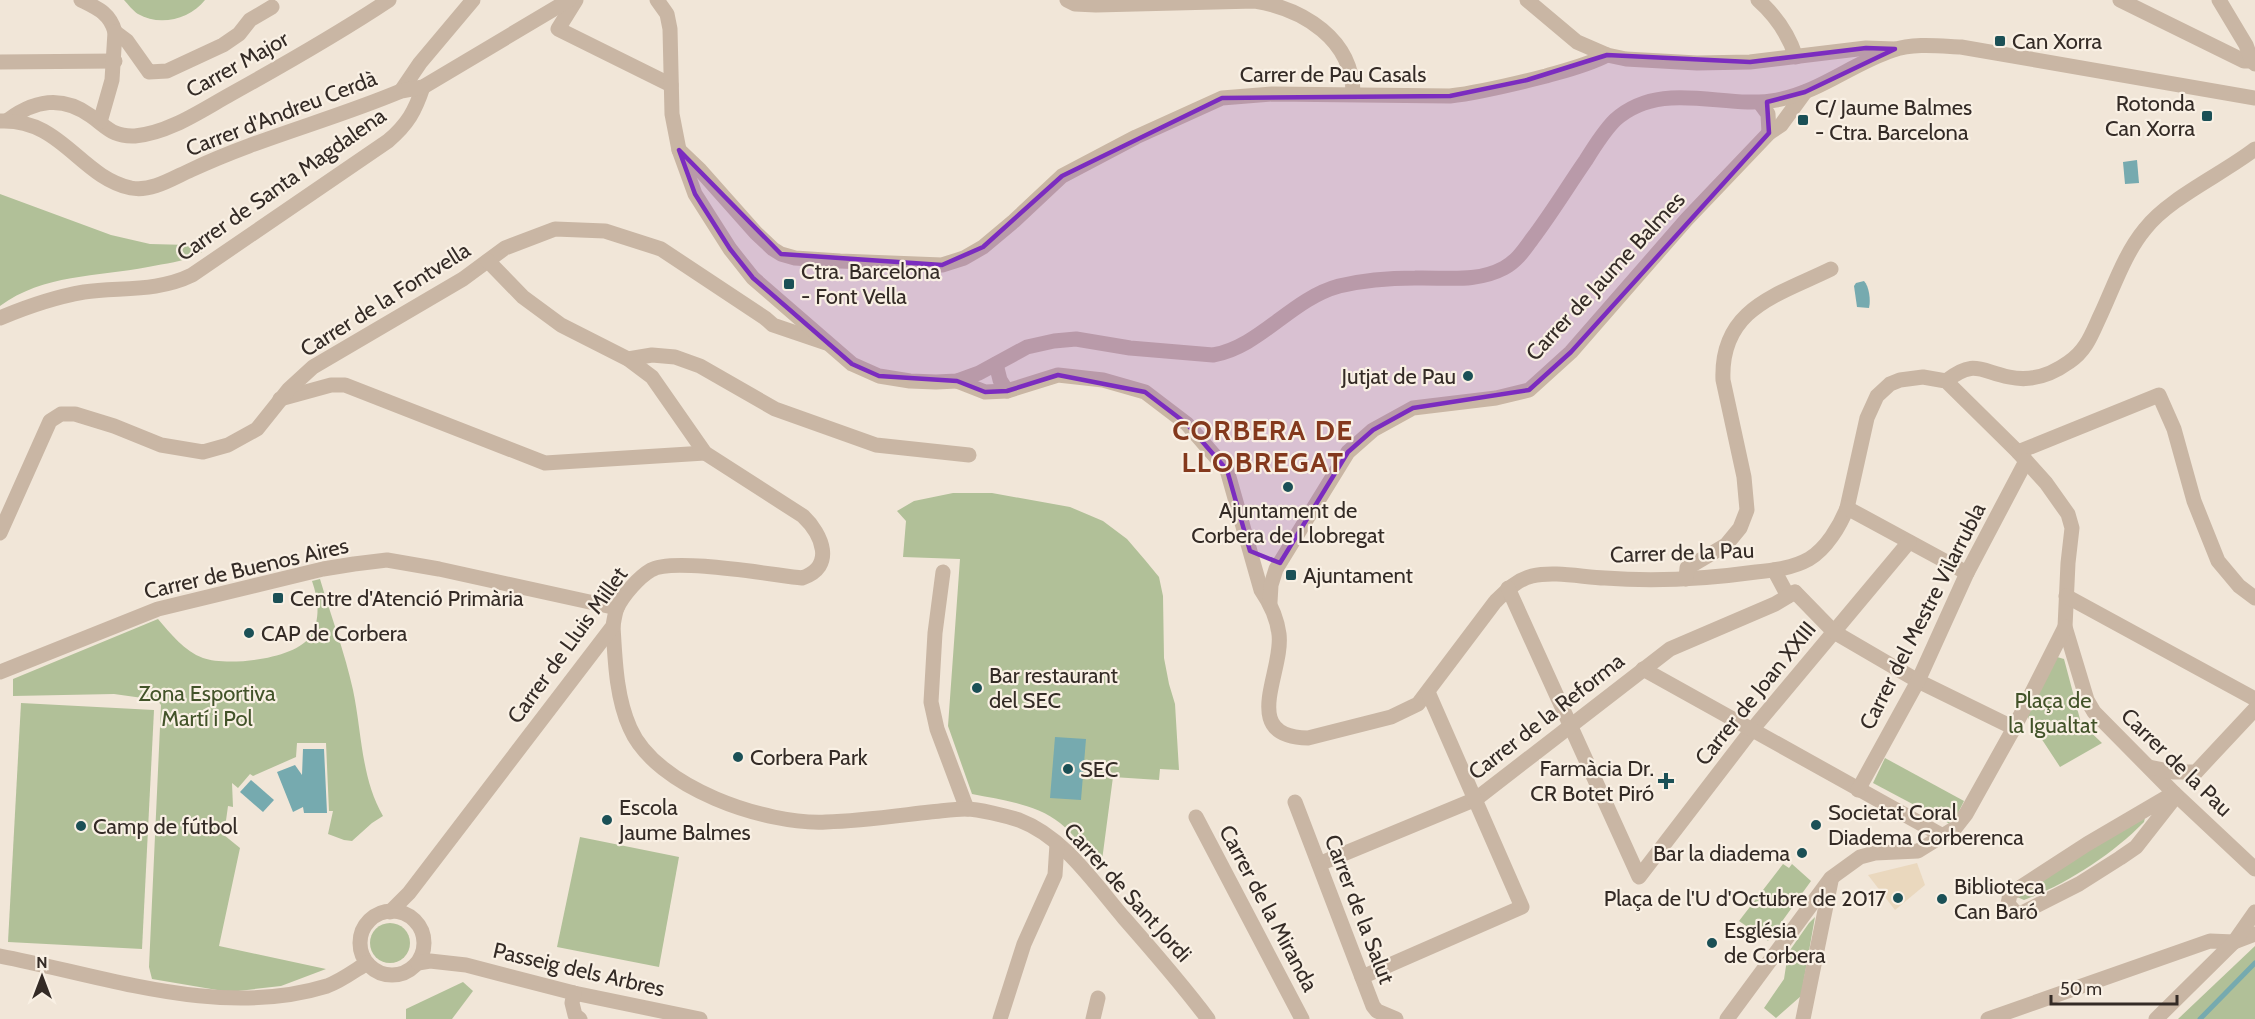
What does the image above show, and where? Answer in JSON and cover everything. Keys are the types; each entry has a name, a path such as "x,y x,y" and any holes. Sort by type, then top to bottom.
{"street":[{"path":"81,0 101,9 112,21 115,32 115,61 112,80 100,122"},
{"name":"Carrer Major","path":"4,121 39,102 59,102 77,108 116,135 135,136 160,130 270,72 389,0"},
{"path":"401,91 420,63 473,0"},
{"name":"Carrer d'Andreu Cerdà","path":"4,121 25,122 40,128 102,175 129,188 150,188 232,151 401,91 423,87 569,0"},
{"path":"576,0 558,29 671,85"},
{"path":"657,0 669,7 672,114 679,150 695,195 730,249 753,278 852,364 879,376 910,381 957,381 1027,347 1076,339 1130,348 1213,356 1229,352 1244,344 1295,306 1338,286 1389,278 1468,279 1490,274 1516,260 1539,230 1597,143 1616,120 1652,101 1674,97 1760,103 1806,92 1872,58 1895,49"},
{"path":"1067,0 1096,5 1254,1 1271,4 1304,18 1331,39 1345,54 1351,68 1353,94"},
{"path":"1527,0 1577,42 1607,55 1626,59 1697,63 1750,62 1866,48 1895,49 1928,45 1961,47 2255,98"},
{"path":"1758,0 1792,44 1796,57"},
{"path":"2120,0 2241,50"},
{"path":"2219,0 2241,50 2253,62"},
{"path":"115,32 127,40 149,72 167,71 223,45 239,34 250,20 273,7"},
{"name":"Carrer de Pau Casals","path":"679,150 756,233 782,254 795,258 942,265 964,258 983,247 1062,176 1193,109 1222,98 1246,95 1353,94 1450,96 1476,92 1590,64 1607,55"},
{"path":"0,62 115,61"},
{"name":"Carrer de Santa Magdalena","path":"0,318 33,305 70,295 101,290 145,289 170,284 192,275 394,137 413,115 423,87"},
{"name":"Carrer de Jaume Balmes","path":"1269,602 1271,585 1280,563 1348,453 1373,430 1413,408 1496,398 1529,390 1571,352 1688,219 1769,133 1781,125 1806,92"},
{"path":"1760,103 1768,114 1769,133"},
{"path":"1946,381 1958,372 1975,368 1988,369 2009,377 2034,378 2046,375 2080,354 2091,338 2120,272 2144,229 2168,207 2255,149"},
{"name":"Carrer de la Fontvella","path":"0,533 50,421 61,414 75,414 114,426 161,445 203,453 228,445 257,429 280,399 313,367 463,279 505,248 555,229 604,231 661,249 765,318 773,326 826,343"},
{"name":"Carrer de Lluis Millet","path":"390,912 409,893 613,626 617,608 626,594 652,570 664,566 691,566 802,578 815,571 822,560 823,552 816,529 803,516 705,453 652,377 628,358 561,326 523,297 488,261"},
{"path":"1686,579 1688,568 1726,545 1735,535 1747,510 1744,477 1722,380 1722,366 1737,324 1760,303 1832,269"},
{"path":"765,318 778,314 786,308"},
{"path":"628,358 652,355 684,360 700,366 775,409 876,446 969,455"},
{"path":"996,364 1000,380 1007,391"},
{"name":"Carrer de la Pau","path":"957,381 985,392 1007,391 1058,375 1103,380 1145,392 1187,424 1227,470 1262,590 1269,602 1279,634 1277,658 1268,702 1269,718 1272,725 1280,731 1296,738 1318,737 1406,711 1418,704 1495,602 1508,588 1537,575 1631,580 1721,577 1793,566 1818,553 1843,519 1848,508 1867,418 1877,396 1890,384 1900,380 1923,377 1946,381 2022,456 2060,500 2068,514 2072,528 2065,627 2087,700 2094,712 2175,794 2251,866 2255,882"},
{"path":"280,399 331,385 345,385 545,463 705,453"},
{"path":"2022,456 2159,395 2174,429 2194,501 2218,561 2240,586 2255,598"},
{"name":"Carrer del Mestre Vilarrubla","path":"1858,790 1918,681 2022,456"},
{"path":"1848,508 1967,573"},
{"name":"Carrer de Joan XXIII","path":"1572,726 1639,876 1751,731 1909,542"},
{"path":"1250,552 1261,559 1280,563"},
{"name":"Carrer de Buenos Aires","path":"0,672 159,609 323,569 387,560 439,569 617,608"},
{"path":"1791,594 1796,575 1793,566"},
{"path":"1774,570 1791,594 1834,632 1918,681 2014,728"},
{"path":"943,572 935,633 931,702 937,729 967,809"},
{"path":"1508,588 1572,726"},
{"name":"Carrer de la Reforma","path":"1319,864 1476,799 1670,649 1775,604 1791,594"},
{"path":"2066,596 2255,699"},
{"name":"Carrer de Sant Jordi","path":"613,626 615,663 630,729 657,763 684,782 746,810 783,820 824,822 967,809 1018,820 1040,830 1079,866 1186,990 1208,1019"},
{"path":"1727,1019 1831,878 1860,857 1875,853 1918,851 1955,828 1966,814 2014,728 2065,627"},
{"path":"588,656 615,663"},
{"path":"1643,669 1943,836"},
{"path":"1362,977 1522,907 1428,692"},
{"path":"2149,767 2174,772 2196,772 2255,709"},
{"path":"2175,794 2136,847 2079,884 2037,906 2022,913 2016,913 2011,909 2008,904 2010,894 2140,812 2175,794"},
{"name":"Carrer de la Salut","path":"1295,802 1372,1006 1391,1017"},
{"name":"Carrer de la Miranda","path":"1196,817 1302,1019"},
{"path":"1000,1019 1024,944 1055,874 1057,844"},
{"path":"1803,1019 1831,878"},
{"path":"390,912 410,917 420,928 424,941 423,952 417,963 407,972 393,975 379,972 367,963 360,949 361,934 369,921 382,913 390,912"},
{"path":"2156,1019 2234,942 2255,912"},
{"path":"1988,1019 2210,941 2234,942 2255,934"},
{"name":"Passeig dels Arbres","path":"424,941 449,962"},
{"path":"0,956 184,998 224,1001 272,999 317,990 367,963"},
{"name":"Passeig dels Arbres","path":"417,963 449,962 534,981 574,993 700,1019"},
{"path":"574,993 572,1003 575,1015 580,1019"},
{"path":"1093,1019 1098,998"},
{"path":"1366,1019 1391,1017"}],"highlighted area":[{"path":"1866,48 1895,49 1805,92 1767,102 1769,133 1571,352 1529,390 1413,408 1373,430 1348,452 1280,563 1250,551 1227,470 1187,424 1145,392 1058,375 1007,391 985,392 957,381 879,376 852,364 753,278 730,249 695,194 679,150 781,254 942,265 983,247 1062,176 1222,98 1450,96 1527,80 1607,55 1750,62"}],"green space":[{"path":"124,0 205,0 199,7 183,16 156,20 138,14"},
{"path":"0,194 111,235 150,244 189,245 202,252 169,263 52,282 34,288 0,306"},
{"path":"953,493 992,493 1070,507 1103,521 1127,539 1159,577 1163,596 1164,658 1175,704 1179,770 1160,769 1159,780 1113,777 1101,868 1071,833 1051,817 1030,807 972,794 948,726 960,559 903,557 906,521 897,511 914,501"},
{"name":"Zona Esportiva Martí i Pol","path":"320,579 350,676 366,771 383,816 352,841 328,834 333,811 329,811 326,743 297,743 296,757 253,776 250,774 238,788 232,783 233,807 228,806 224,835 240,848 219,946 326,969 281,986 229,992 152,979 149,967 161,705 157,700 114,694 13,696 13,679 158,619 184,647 203,658 229,662 278,655 304,643 311,635 318,608 312,581"},
{"name":"Plaça de la Igualtat","path":"2057,657 2064,659 2081,723 2102,743 2060,767 2026,715"},
{"name":"Camp de fútbol","path":"21,703 154,710 142,949 8,942"},
{"path":"1885,758 1964,801 1952,825 1873,783"},
{"path":"2145,818 2144,822 2118,846 2072,877 2024,900 2017,897 2093,848"},
{"path":"580,837 679,857 659,967 557,947"},
{"path":"1783,864 1789,868 1792,864 1811,881 1768,941 1739,921"},
{"path":"1815,917 1801,996 1776,1018 1764,1008 1784,979 1788,953"},
{"path":"390,923 404,929 410,943 404,957 390,963 376,957 370,943 376,929"},
{"path":"2255,946 2255,1019 2178,1019"},
{"path":"463,982 473,991 452,1019 406,1019 406,1009"}],"shaded area":[{"name":"Plaça de l'U d'Octubre de 2017","path":"1917,863 1925,885 1895,910 1868,875"}],"water":[{"path":"2137,160 2139,183 2125,184 2123,162"},
{"path":"1864,281 1869,293 1869,308 1857,307 1854,286"},
{"name":"SEC","path":"1055,737 1086,739 1081,800 1050,798"},
{"path":"303,749 324,749 327,813 304,813 303,807 293,812 277,772 295,765 302,775"},
{"path":"251,780 274,800 263,812 240,792"}],"waterway":[{"path":"2200,1019 2255,963"}],"place":[{"name":"Can Xorra","path":"2000,41"},
{"name":"Rotonda Can Xorra","path":"2207,116"},
{"name":"C/ Jaume Balmes - Ctra. Barcelona","path":"1803,120"},
{"name":"Ctra. Barcelona - Font Vella","path":"789,284"},
{"name":"Jutjat de Pau","path":"1468,376"},
{"name":"Ajuntament de Corbera de Llobregat","path":"1288,487"},
{"name":"Ajuntament","path":"1291,575"},
{"name":"Centre d'Atenció Primària","path":"278,598"},
{"name":"CAP de Corbera","path":"249,633"},
{"name":"Bar restaurant del SEC","path":"977,688"},
{"name":"Corbera Park","path":"738,757"},
{"name":"SEC","path":"1068,769"},
{"name":"Farmàcia Dr. CR Botet Piró","path":"1666,781"},
{"name":"Escola Jaume Balmes","path":"607,820"},
{"name":"Societat Coral Diadema Corberenca","path":"1816,825"},
{"name":"Camp de fútbol","path":"81,826"},
{"name":"Bar la diadema","path":"1802,853"},
{"name":"Plaça de l'U d'Octubre de 2017","path":"1898,898"},
{"name":"Biblioteca Can Baró","path":"1942,899"},
{"name":"Església de Corbera","path":"1712,943"}],"district":[{"name":"CORBERA DE LLOBREGAT","path":"1263,446"}]}
